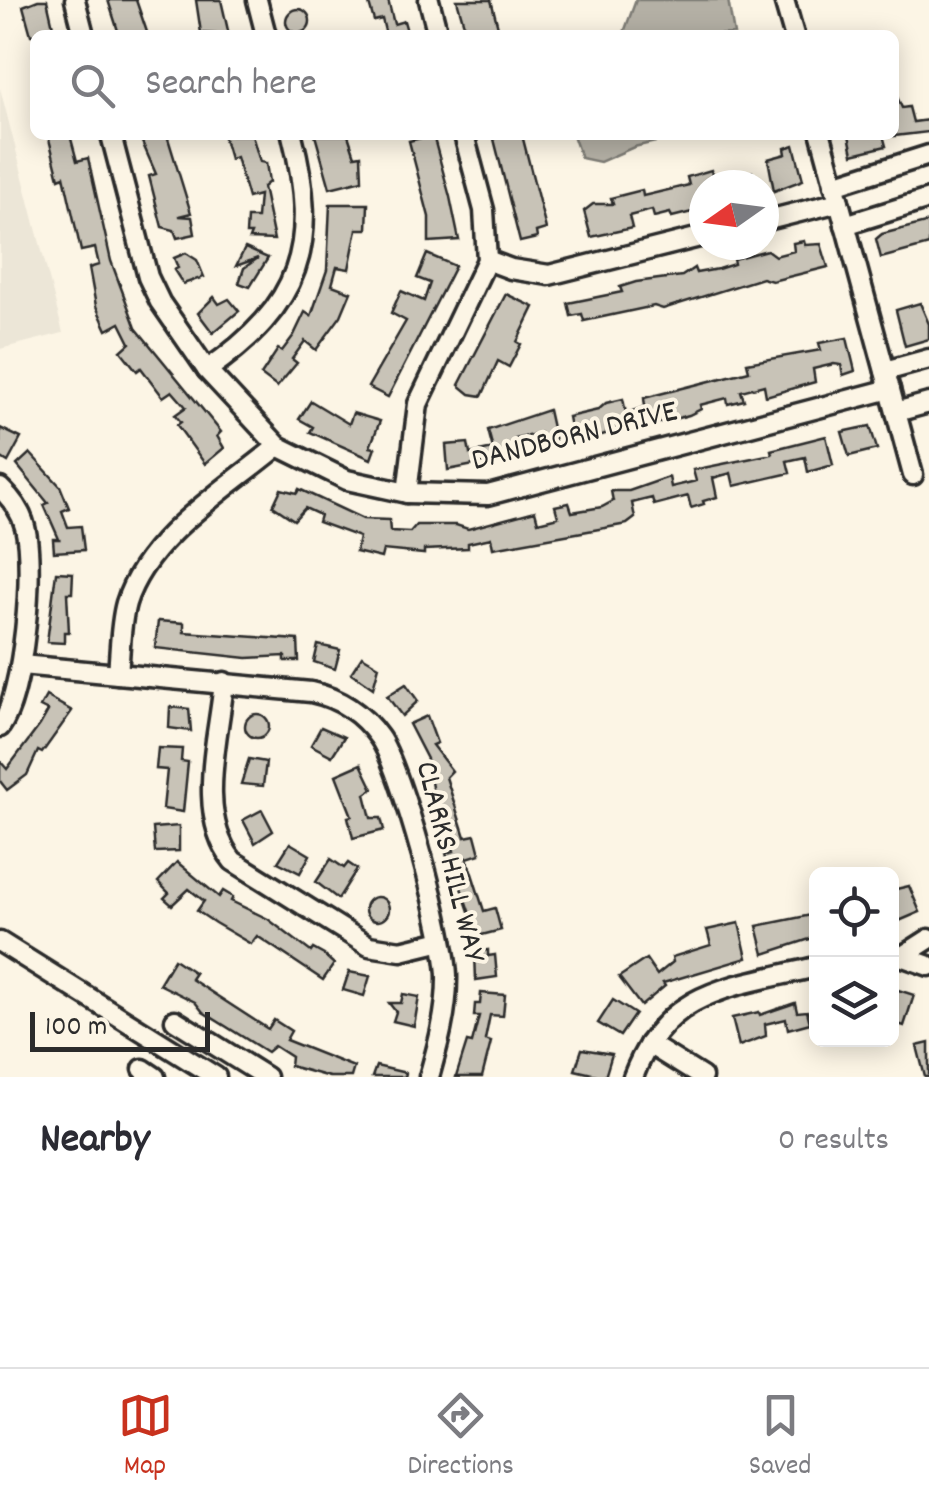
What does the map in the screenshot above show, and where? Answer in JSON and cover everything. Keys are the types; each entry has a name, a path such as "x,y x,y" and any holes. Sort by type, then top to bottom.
{"street":[{"path":"75,0 83,30"},
{"path":"256,0 265,30"},
{"path":"429,0 437,30"},
{"path":"787,1 793,30"},
{"path":"111,140 148,277 208,370 278,446 184,524 149,561 126,603 118,674"},
{"path":"208,370 251,340 272,316 292,278 301,250 304,200 293,140"},
{"path":"407,493 418,404 487,260 484,210 465,140"},
{"path":"822,140 914,476"},
{"path":"779,215 929,155"},
{"path":"845,225 929,199"},
{"path":"487,260 511,269 549,274 689,240"},
{"name":"DANDBORN DRIVE","path":"278,446 346,480 407,493 488,495 888,380 929,359"},
{"path":"896,412 929,402"},
{"path":"0,488 14,502 26,532 21,665 16,697 0,727"},
{"name":"CLARKS HILL WAY","path":"21,665 224,682 327,696 367,722 394,764 442,941 447,999 429,1077"},
{"path":"224,682 212,807 219,839 232,861 368,946 401,951 442,941"},
{"path":"899,954 929,939"},
{"path":"0,942 216,1077"},
{"path":"899,954 929,966"},
{"path":"633,1077 670,1014 704,994 809,969"},
{"path":"176,1020 266,1077"},
{"path":"649,1044 702,1077"}],"shaded area":[{"path":"636,0 728,0 733,30 625,30"},
{"path":"0,88 63,333 0,349"},
{"path":"575,140 664,140 634,147 600,162 581,158"}],"building":[{"path":"47,0 54,30 30,31 23,6"},
{"path":"108,0 136,0 146,30 118,30"},
{"path":"196,0 221,0 228,30 201,30"},
{"path":"368,0 388,0 394,24 404,21 407,30 385,30 382,19 374,21"},
{"path":"457,0 491,0 499,30 466,30"},
{"path":"303,10 309,16 307,30 289,30 289,12"},
{"path":"899,101 902,108 909,107 913,122 929,120 929,132 899,135"},
{"path":"49,140 71,140 77,161 88,158 111,261 136,328 221,432 217,436 224,448 205,464 177,425 181,422 175,415 186,407 172,391 163,397 141,368 137,371 121,351 130,343 120,323 107,330 96,306 89,268 99,265 95,248 81,251 64,176 59,178"},
{"path":"141,140 169,140 191,213 179,216 192,217 195,234 177,238 174,230 162,227 149,176 156,174"},
{"path":"224,140 253,140 260,162 266,163 269,182 263,187 274,240 249,239 251,234 246,234 247,218 257,218 259,195 248,198 236,157 230,159"},
{"path":"316,140 350,140 355,156 361,155 362,180 330,188"},
{"path":"434,140 459,240 429,242 429,217 409,141"},
{"path":"494,140 523,140 546,229 536,232 537,238 520,242"},
{"path":"850,140 884,140 886,146 853,154"},
{"path":"794,145 803,180 779,189 779,170 770,170 768,159 786,154 785,148"},
{"path":"689,185 689,213 654,217 652,210 629,216 632,228 591,237 584,211 593,204 613,204 611,198 642,190 643,196"},
{"path":"330,204 368,204 367,229 357,229 349,269 337,267 332,285 351,292 341,316 316,350 305,341 292,359 297,363 277,387 261,375 278,349 282,351 294,335 305,312 311,316 327,270"},
{"path":"929,222 929,245 881,258 876,239 882,234"},
{"path":"793,243 821,244 828,267 772,281 762,278 663,309 654,306 584,321 582,314 571,316 568,303 622,292 620,287 636,282 682,276 694,268 696,273 718,269 734,264 733,260 779,260 779,255 794,251"},
{"path":"245,248 268,258 250,287 239,283 244,268 258,258 236,266"},
{"path":"186,253 197,260 204,277 183,284 174,270 178,268 174,258"},
{"path":"427,254 455,266 388,397 368,387 406,321 391,313 401,291 424,301 430,283 417,278"},
{"path":"506,294 534,307 517,342 521,344 509,367 498,361 482,396 470,394 459,385"},
{"path":"214,297 219,304 229,299 239,311 213,333 198,313"},
{"path":"920,303 929,324 929,339 905,346 896,310"},
{"path":"847,338 855,371 843,375 841,365 834,364 813,369 815,382 766,396 764,385 741,391 744,400 728,404 727,398 700,405 701,409 689,415 656,424 655,419 638,423 584,441 579,435 572,437 568,417 598,410 606,403 623,399 626,413 645,407 644,398 749,371 747,363 821,350 819,343"},
{"path":"311,401 349,424 353,413 380,421 370,447 375,448 371,459 310,432 313,427 299,419"},
{"path":"548,410 556,446 544,449 540,433 516,439 520,452 510,458 448,470 446,445 468,443 470,454 493,449 488,430"},
{"path":"870,426 877,449 849,456 842,432"},
{"path":"0,428 21,438 8,462 0,457"},
{"path":"826,436 833,465 808,472 805,457 787,461 790,473 734,486 731,473 713,478 717,497 703,501 704,504 691,508 688,496 654,505 652,498 632,503 635,518 627,524 493,548 491,538 468,543 468,548 424,550 424,554 383,550 381,558 356,552 359,537 318,522 320,515 305,508 294,520 273,506 281,489 297,493 299,489 363,519 389,520 390,531 410,532 416,525 456,525 468,529 535,511 538,522 558,517 555,506 569,503 572,512 602,507 613,501 611,491 629,491 669,477 671,487 696,481 693,470 772,454 771,450"},
{"path":"30,453 60,486 69,508 62,511 68,527 81,526 84,550 54,552 53,539 59,539 44,505 48,503 17,465"},
{"path":"56,572 73,573 72,593 67,593 69,632 64,632 64,643 47,642"},
{"path":"158,621 184,623 184,632 298,640 299,661 285,661 285,656 247,658 155,648"},
{"path":"318,645 340,650 335,669 314,662"},
{"path":"362,656 379,666 373,688 351,673"},
{"path":"406,684 418,701 402,716 387,696"},
{"path":"46,696 72,711 42,753 38,751 27,775 7,790 0,781 0,761 7,769 40,725 48,711 40,707"},
{"path":"170,707 189,709 191,731 169,728"},
{"path":"257,714 266,717 266,735 257,738 248,735 245,726 248,717"},
{"path":"427,716 437,743 432,745 452,771 446,777 465,837 475,835 480,854 467,858 484,911 495,908 501,930 470,938 467,928 474,926 446,853 454,851 447,825 441,826 437,816 427,759 409,724"},
{"path":"321,727 344,737 332,756 311,745"},
{"path":"158,748 182,749 181,761 188,762 183,812 163,809 167,770 156,769"},
{"path":"249,759 266,762 263,786 241,784"},
{"path":"361,764 373,789 365,794 371,818 381,818 384,830 353,838 348,817 352,816 336,775"},
{"path":"262,810 273,831 255,843 243,820"},
{"path":"179,826 179,851 155,852 153,828"},
{"path":"290,843 310,855 300,873 278,862"},
{"path":"331,859 344,868 348,863 357,869 338,899 316,882"},
{"path":"177,862 219,897 223,891 233,897 231,901 268,919 311,952 313,949 324,955 334,964 323,980 257,936 251,944 197,911 204,901 189,889 172,905 164,898 169,893 158,882"},
{"path":"909,886 920,912 899,921 899,888"},
{"path":"377,897 389,909 377,921 365,909"},
{"path":"809,915 809,939 764,954 757,926"},
{"path":"739,923 747,958 663,983 665,986 641,1006 619,977 646,959 657,975 673,962 672,957 711,945 707,930"},
{"path":"488,950 488,956 495,955 497,977 476,980 475,952"},
{"path":"174,959 195,973 191,979 268,1029 274,1020 291,1031 286,1040 354,1067 351,1077 329,1077 290,1066 291,1057 274,1046 267,1052 203,1012 195,1002 159,984"},
{"path":"349,972 370,976 364,996 343,990"},
{"path":"899,990 914,995 904,1026 899,1024"},
{"path":"481,993 505,995 503,1016 490,1015 485,1040 491,1042 482,1077 456,1077 467,1042 472,1043 479,1016 474,1016 475,1004 480,1004"},
{"path":"403,994 419,997 414,1026 393,1021 396,1012 389,1003 401,1003"},
{"path":"613,1000 635,1014 620,1036 598,1023"},
{"path":"795,1003 797,1012 807,1011 809,1023 788,1029 786,1019 765,1024 766,1036 739,1046 732,1018 759,1012 760,1015"},
{"path":"929,1043 929,1077 925,1077 917,1046"},
{"path":"582,1049 612,1054 605,1077 575,1070"},
{"path":"376,1066 406,1073 405,1077 372,1077"}]}
